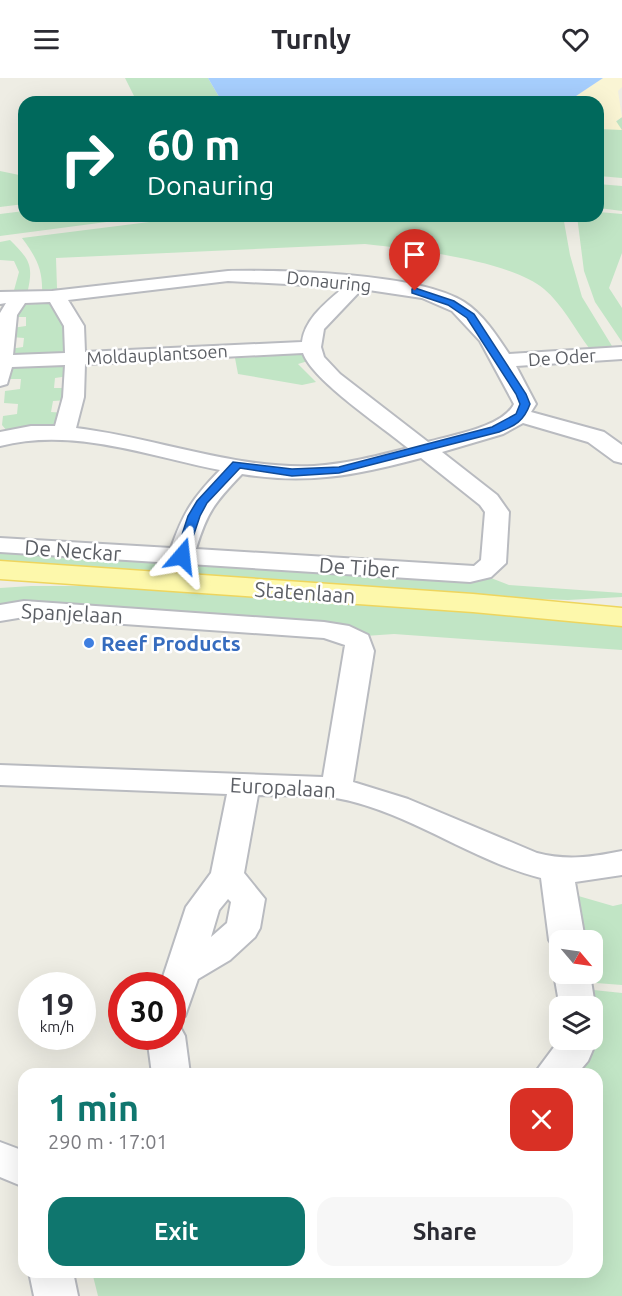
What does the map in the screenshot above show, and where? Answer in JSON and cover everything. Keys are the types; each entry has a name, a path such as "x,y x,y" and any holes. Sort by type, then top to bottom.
{"main road":[{"name":"Statenlaan","path":"0,570 472,603 502,608 622,617"},
{"name":"Statenlaan","path":"0,583 137,580"},
{"name":"Statenlaan","path":"472,603 501,601 622,604"}],"street":[{"name":"Donauring","path":"9,298 57,296 228,276 289,276 415,291 458,306 471,316 525,404 521,416"},
{"path":"358,283 314,328 310,338 315,359 327,373 425,448"},
{"path":"57,296 74,326 75,358 70,420 63,432"},
{"path":"1,369 9,298"},
{"name":"Moldauplantsoen","path":"1,369 75,358 311,347"},
{"name":"De Oder","path":"501,362 622,353"},
{"path":"1,436 63,432 237,465 292,473 319,472 354,467 495,429 510,424 521,416 596,437 622,456"},
{"name":"De Tiber","path":"182,556 470,574 482,572 493,563 497,512 489,500 425,448"},
{"path":"182,556 194,516 203,501 237,465"},
{"name":"De Neckar","path":"0,545 182,556"},
{"name":"Spanjelaan","path":"0,613 24,609 324,630 339,632 358,641 360,651 337,788"},
{"name":"Europalaan","path":"0,775 29,774 337,788 397,806 528,863 557,870 585,870 622,863"},
{"path":"182,972 218,951 243,928 248,900 227,876 244,784"},
{"path":"557,870 566,930"},
{"path":"168,1050 170,1068"},
{"path":"558,1068 575,1050"},
{"path":"0,1159 18,1166"},
{"path":"52,1278 56,1296"}],"green space":[{"path":"125,78 208,78 218,96 134,96"},
{"path":"622,117 622,178 604,176 604,129"},
{"path":"0,171 18,175 18,205 0,207"},
{"path":"604,184 622,186 622,211 604,209"},
{"path":"18,212 18,222 106,222 0,236 0,214"},
{"path":"604,212 622,214 622,253 609,288 622,308 622,342 595,302 584,271 578,222 604,222"},
{"path":"149,222 564,222 570,255 582,297 612,346 589,348 557,302 544,289 528,279 508,270 459,258 365,244 56,258 57,288 60,291 42,293 38,264 22,238"},
{"path":"10,240 29,264 27,294 13,294 19,272 14,261 0,260 0,242"},
{"path":"55,303 52,307 60,319 66,320 65,344 70,346 69,356 12,359 10,349 23,347 24,338 11,337 12,328 26,326 26,317 13,317 19,305"},
{"path":"275,351 304,353 308,361 298,364 316,382 302,385 238,374 235,358 274,356"},
{"path":"67,361 69,376 55,378 54,388 69,388 68,400 53,401 51,412 65,413 60,428 8,432 2,425 3,416 17,414 18,404 4,403 5,391 20,389 21,379 7,379 8,365"},
{"path":"0,550 481,580 491,578 509,585 622,593 622,597 568,600 462,596 0,563"},
{"path":"118,586 622,623 622,650 394,634 365,636 0,607 0,588"},
{"path":"568,893 613,906 622,904 622,985 603,984 603,930 583,930 581,917"},
{"path":"584,989 622,993 622,1296 98,1296 94,1278 603,1278 603,1068 570,1068 584,1050 603,1050 603,996 585,996"}],"sand":[{"path":"603,78 622,78 622,87 618,91 622,117 616,121 622,130 604,129 604,96 576,96"}],"water":[{"path":"208,78 603,78 576,96 218,96"}],"place":[{"name":"Reef Products","path":"89,643"}],"route":[{"path":"182,556 194,516 203,501 237,465 292,473 339,470 495,429 510,424 521,416 525,404 521,394 471,316 458,306 415,291"}]}
